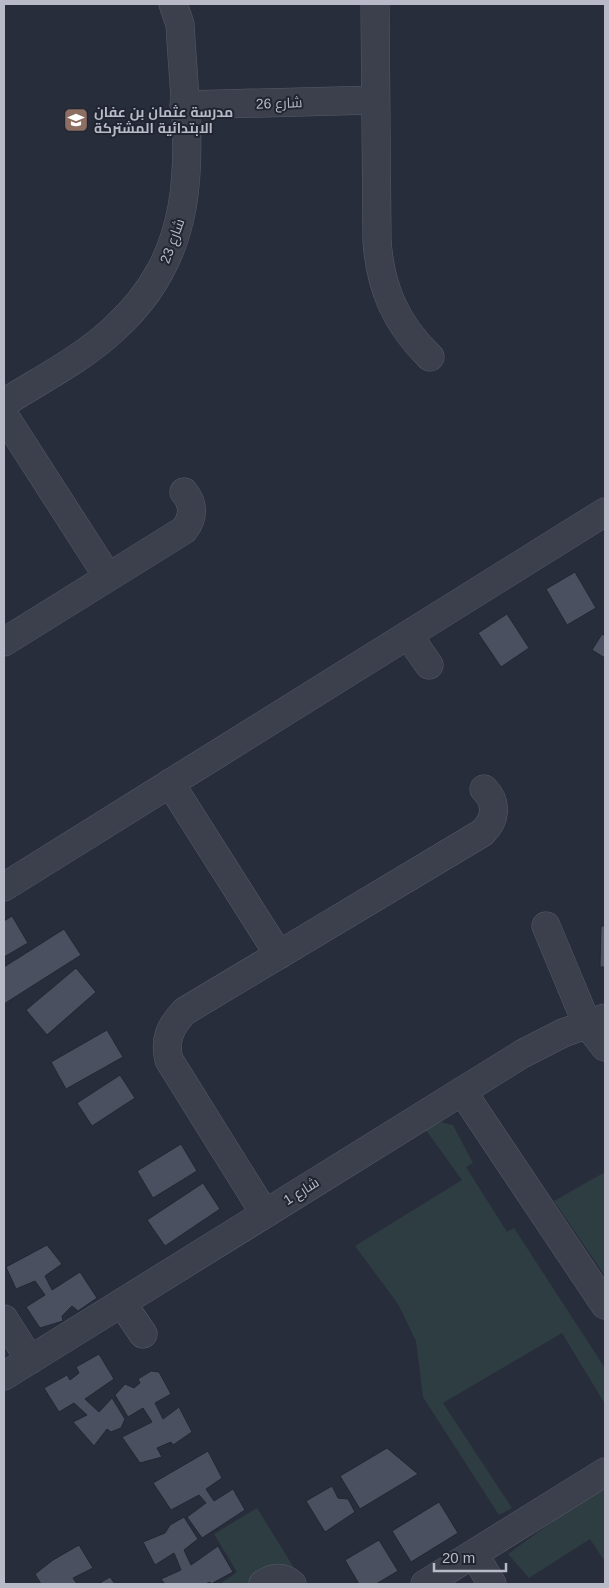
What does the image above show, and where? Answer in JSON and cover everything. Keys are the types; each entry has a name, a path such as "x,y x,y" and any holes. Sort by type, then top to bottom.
{"street":[{"name":"شارع 23","path":"4,403 95,345 113,330 144,298 168,258 183,212 187,164 180,24 173,4"},
{"path":"375,4 377,240 381,274 385,290 400,321 416,343 430,357"},
{"name":"شارع 26","path":"184,106 375,100"},
{"path":"4,415 108,577"},
{"path":"4,642 184,530 191,518 192,511 191,504 184,492"},
{"path":"4,887 605,512"},
{"path":"408,635 429,665"},
{"path":"170,783 279,955"},
{"path":"265,1214 169,1060 166,1048 170,1030 185,1011 482,833 491,822 494,808 490,794 484,789"},
{"path":"546,926 596,1021 605,1047"},
{"name":"شارع 1","path":"4,1376 522,1054 563,1033 596,1021"},
{"path":"462,1091 605,1305"},
{"path":"122,1303 143,1334"},
{"path":"4,1319 30,1360"},
{"path":"425,1584 605,1472"},
{"path":"474,1554 492,1584"},
{"path":"262,1584 276,1578 282,1578 292,1584"}],"shaded area":[{"path":"436,1121 453,1125 473,1163 466,1167 507,1232 514,1228 605,1368 605,1404 562,1333 443,1403 512,1508 499,1515 423,1397 416,1341 398,1304 355,1246 462,1180 423,1126"},
{"path":"605,1172 605,1276 554,1201"},
{"path":"605,1483 605,1562 590,1539 529,1578 508,1554"},
{"path":"257,1508 304,1584 220,1584 237,1572 214,1534"}],"building":[{"path":"575,572 596,608 567,625 546,589"},
{"path":"507,614 529,648 501,667 478,633"},
{"path":"602,634 605,636 605,658 592,650"},
{"path":"12,916 28,943 4,957 4,921"},
{"path":"601,926 605,926 605,967 600,967"},
{"path":"64,929 81,955 4,1004 4,967"},
{"path":"76,968 96,992 47,1035 26,1010"},
{"path":"107,1030 123,1057 66,1089 51,1062"},
{"path":"120,1075 135,1098 92,1126 77,1103"},
{"path":"181,1144 197,1171 153,1198 137,1171"},
{"path":"203,1183 220,1209 165,1246 147,1220"},
{"path":"47,1245 62,1264 45,1276 52,1290 80,1272 97,1298 78,1311 72,1306 62,1316 63,1321 40,1328 26,1307 45,1295 35,1281 16,1289 6,1267"},
{"path":"99,1354 114,1379 85,1399 99,1412 112,1398 125,1419 121,1428 111,1432 107,1429 94,1446 73,1422 87,1415 74,1403 59,1412 44,1388 67,1375 70,1380 79,1373 76,1367"},
{"path":"151,1371 159,1372 171,1394 155,1403 163,1419 179,1407 192,1432 173,1445 171,1442 157,1448 162,1457 140,1463 122,1437 152,1422 143,1408 128,1417 115,1395 125,1384 134,1388 140,1383 138,1379"},
{"path":"387,1448 418,1474 360,1509 340,1476"},
{"path":"208,1451 222,1478 206,1489 214,1501 233,1489 245,1510 202,1538 187,1517 206,1503 199,1495 171,1510 153,1483"},
{"path":"332,1486 338,1498 348,1499 355,1512 325,1532 306,1501"},
{"path":"439,1502 458,1533 411,1562 392,1531"},
{"path":"184,1517 198,1539 184,1550 191,1565 218,1546 233,1572 211,1584 210,1582 205,1584 165,1584 161,1579 181,1570 174,1553 155,1565 143,1542 165,1533 170,1525"},
{"path":"379,1540 398,1571 376,1584 359,1584 345,1560"},
{"path":"79,1545 93,1568 73,1578 77,1584 41,1584 35,1574 53,1560"},
{"path":"110,1577 115,1584 98,1584"}],"place":[{"name":"مدرسة عثمان بن عفان الابتدائية المشتركة","path":"76,120"}]}
